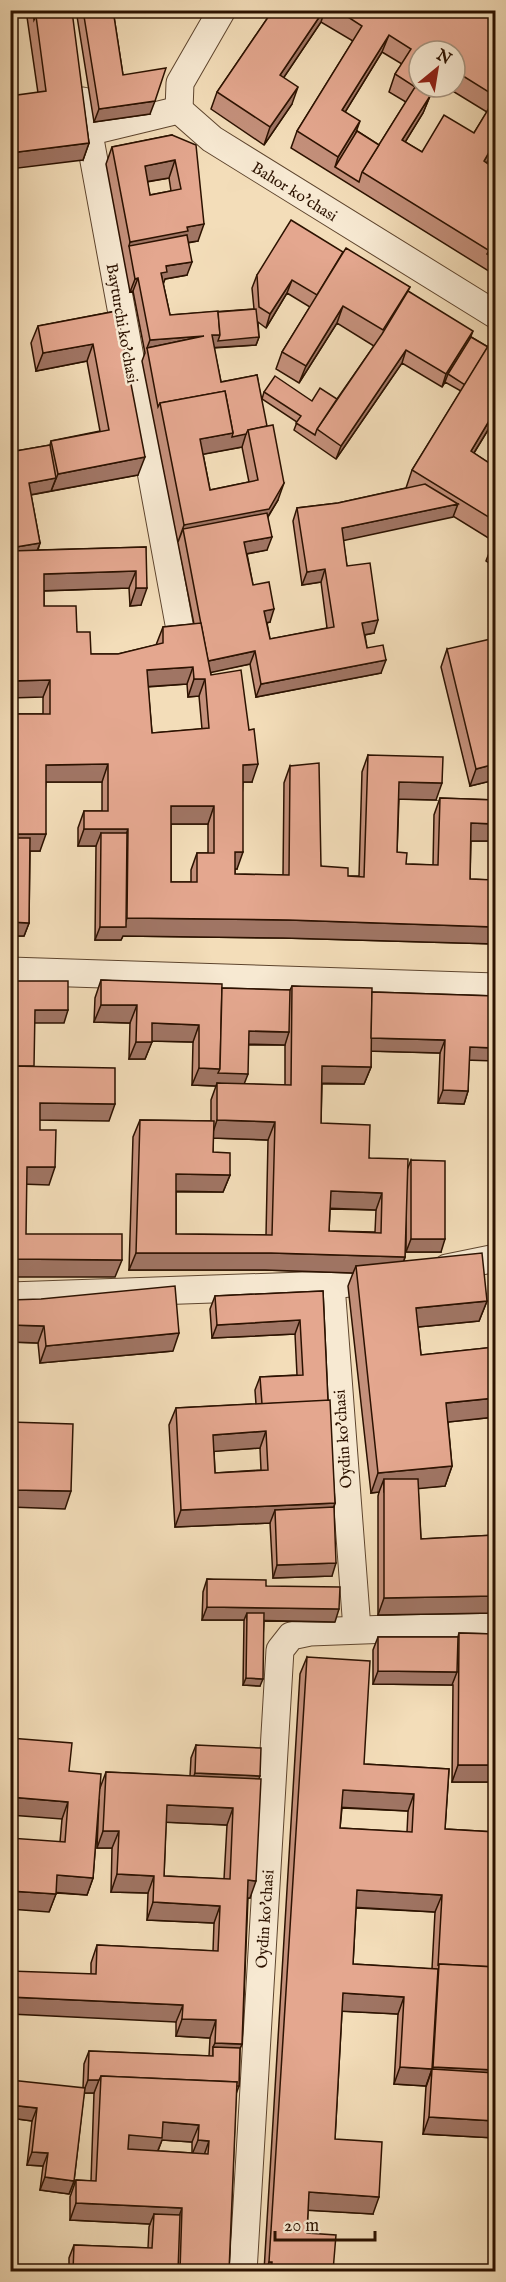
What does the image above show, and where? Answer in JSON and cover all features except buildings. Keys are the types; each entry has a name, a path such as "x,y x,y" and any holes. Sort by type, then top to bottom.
{"street":[{"path":"88,132 178,110 180,83 222,10"},
{"name":"Bayturchi ko'chasi","path":"79,76 181,635"},
{"name":"Bahor ko'chasi","path":"178,110 212,139 495,315"},
{"path":"10,971 495,987"},
{"path":"10,1296 331,1285 416,1274 495,1258"},
{"name":"Oydin ko'chasi","path":"331,1285 357,1629"},
{"name":"Oydin ko'chasi","path":"243,2271 280,1650 291,1636 310,1632 495,1625"}]}
